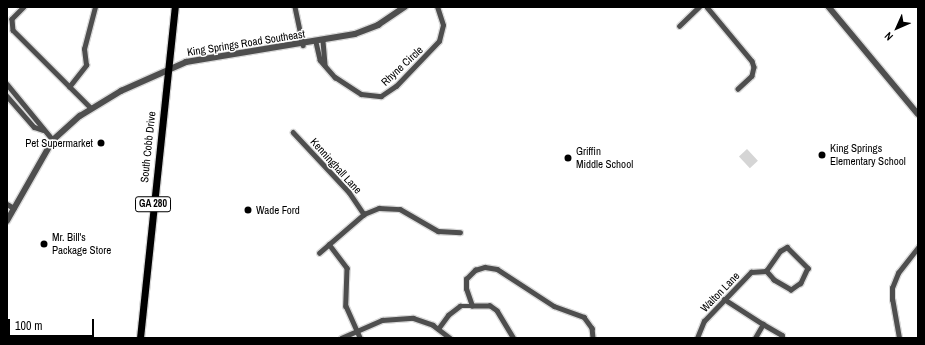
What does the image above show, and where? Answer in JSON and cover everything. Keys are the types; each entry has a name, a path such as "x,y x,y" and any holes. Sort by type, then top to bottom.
{"main road":[{"name":"South Cobb Drive","path":"140,338 167,69 175,7"}],"street":[{"path":"24,7 12,19 13,30 77,95 92,108"},
{"path":"69,87 86,66 84,49 95,7"},
{"path":"295,7 303,45"},
{"name":"King Springs Road Southeast","path":"7,221 53,140 68,125 92,108 167,69 186,62 303,45 369,30 405,7"},
{"name":"Rhyne Circle","path":"320,42 320,60 335,77 361,94 374,96 387,93 439,41 443,25 437,7"},
{"path":"679,26 699,7"},
{"path":"707,7 752,61 754,67 752,76 738,89"},
{"path":"828,7 918,114"},
{"path":"7,84 40,122 43,130 53,140"},
{"path":"15,92 8,97 34,127 43,130"},
{"name":"Kenninghall Lane","path":"293,132 349,192 364,214"},
{"path":"7,204 14,208"},
{"path":"319,253 364,214 379,208 395,208 438,230 460,232"},
{"path":"329,244 347,268 346,306 360,338"},
{"path":"787,247 805,263 808,270 801,283 791,290 774,280 766,271 780,251 787,247"},
{"path":"899,338 892,300 892,288 898,273 918,247"},
{"path":"472,306 466,289 466,279 475,270 486,267 497,269 554,306 584,317 592,328 593,338"},
{"name":"Walton Lane","path":"696,338 704,321 751,272 766,271"},
{"path":"724,299 782,335 783,338"},
{"path":"438,329 448,315 460,306 490,306 497,311 513,338"},
{"path":"341,338 394,318 413,318 438,329 450,338"},
{"path":"755,338 763,324"}],"shaded area":[{"path":"747,149 758,161 750,168 739,157"}],"place":[{"name":"Pet Supermarket","path":"101,143"},
{"name":"King Springs Elementary School","path":"822,155"},
{"name":"Griffin Middle School","path":"568,158"},
{"name":"Wade Ford","path":"248,210"},
{"name":"Mr. Bill's Package Store","path":"44,244"}]}
